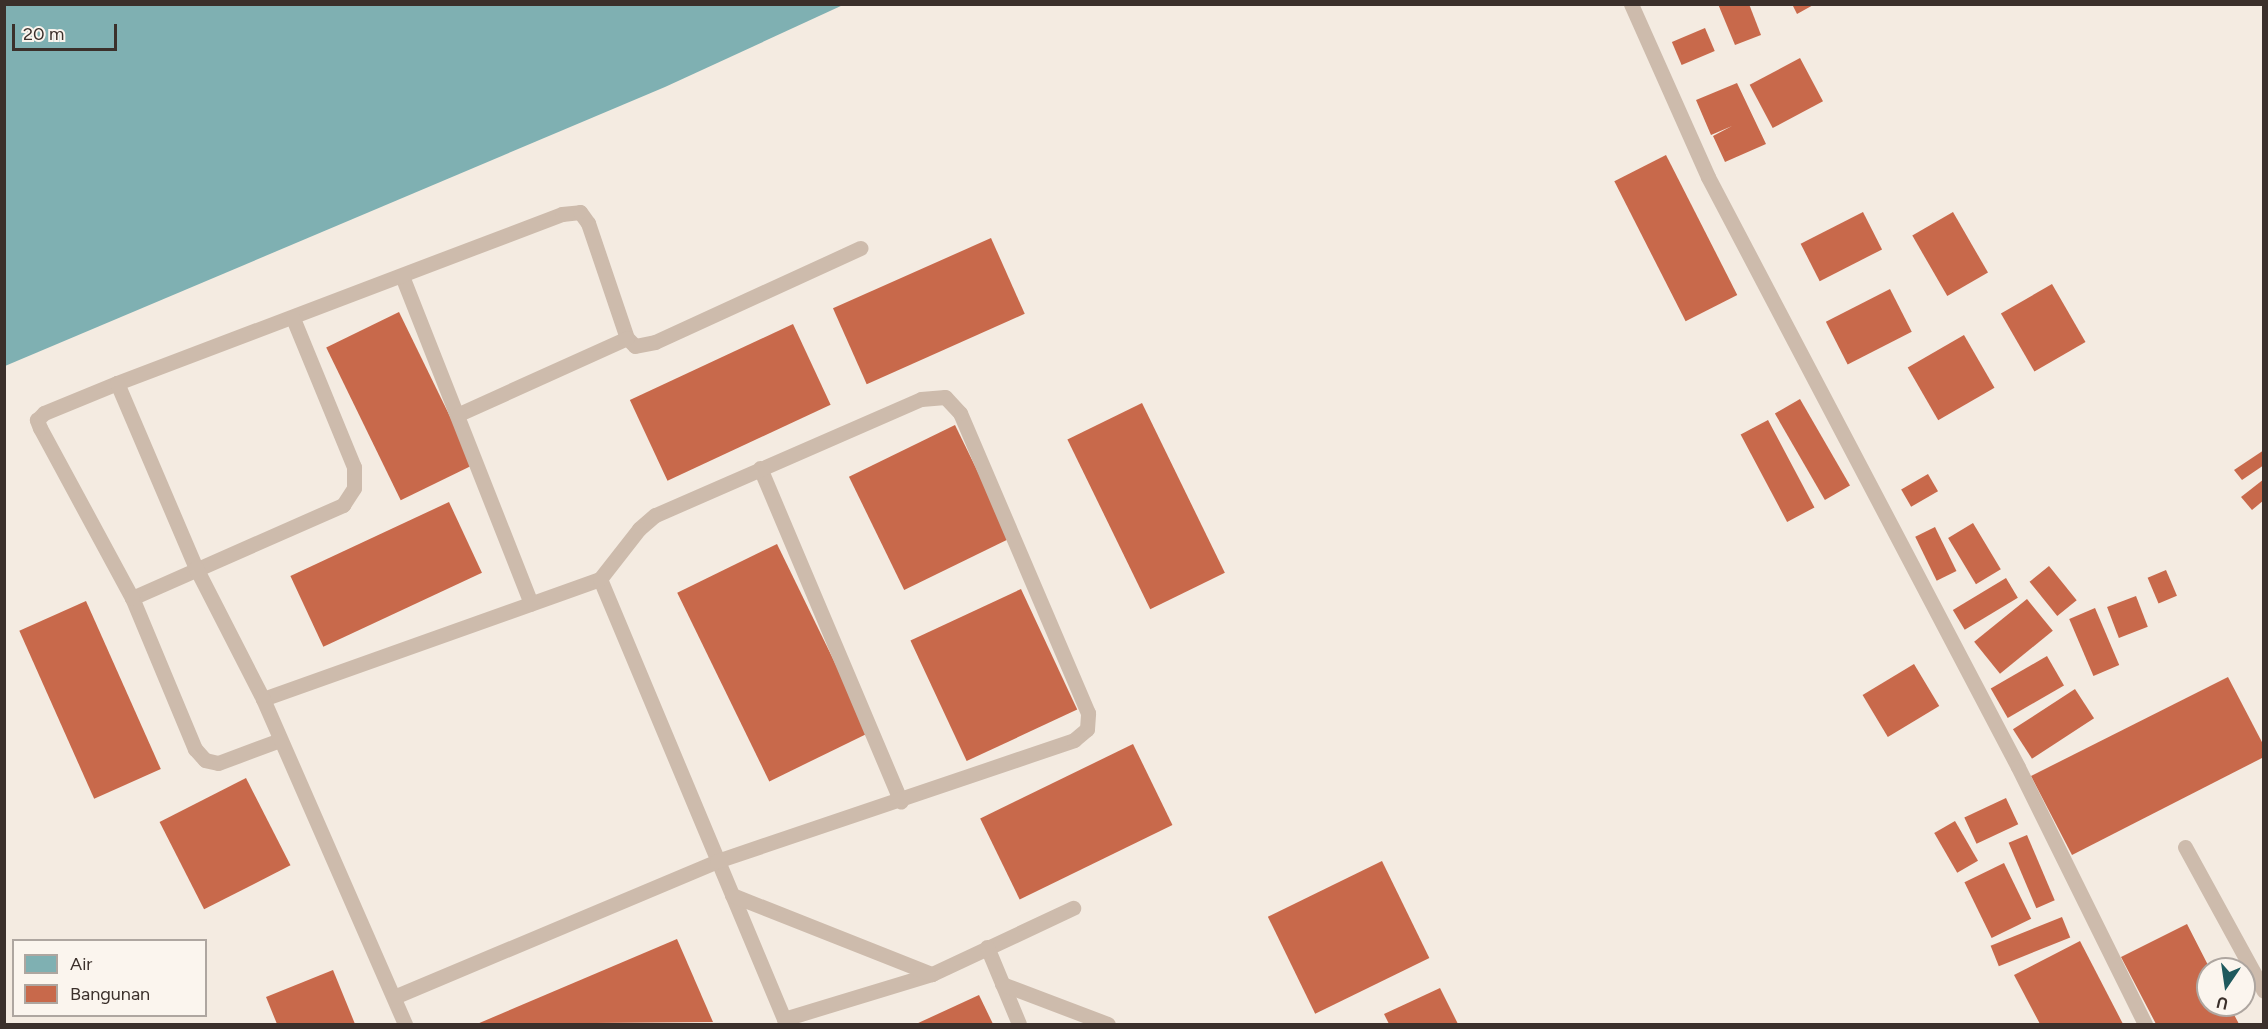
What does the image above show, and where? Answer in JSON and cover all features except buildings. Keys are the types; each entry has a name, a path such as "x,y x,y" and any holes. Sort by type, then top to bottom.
{"lane":[{"path":"1631,4 1708,177 2018,767 2145,1024"},
{"path":"280,740 218,763 201,758 132,598 37,420 44,413 117,382 293,318 562,214 580,212 588,223 627,338 635,346 646,345 860,248"},
{"path":"402,276 459,414 531,603"},
{"path":"132,598 342,505 354,488 354,467 293,318"},
{"path":"459,414 627,338"},
{"path":"117,382 196,568 263,699 405,1024"},
{"path":"263,699 600,579 639,529 655,515 921,399 945,397 956,404 1088,713 1087,729 1074,740 901,801 717,861 394,997"},
{"path":"760,468 901,801"},
{"path":"600,579 732,895 778,1022 932,974 1073,908"},
{"path":"2185,847 2264,991"},
{"path":"732,895 932,974"},
{"path":"987,947 1019,1024"},
{"path":"1002,984 1108,1024"}],"water":[{"path":"5,4 843,5 665,87 5,366"}]}
